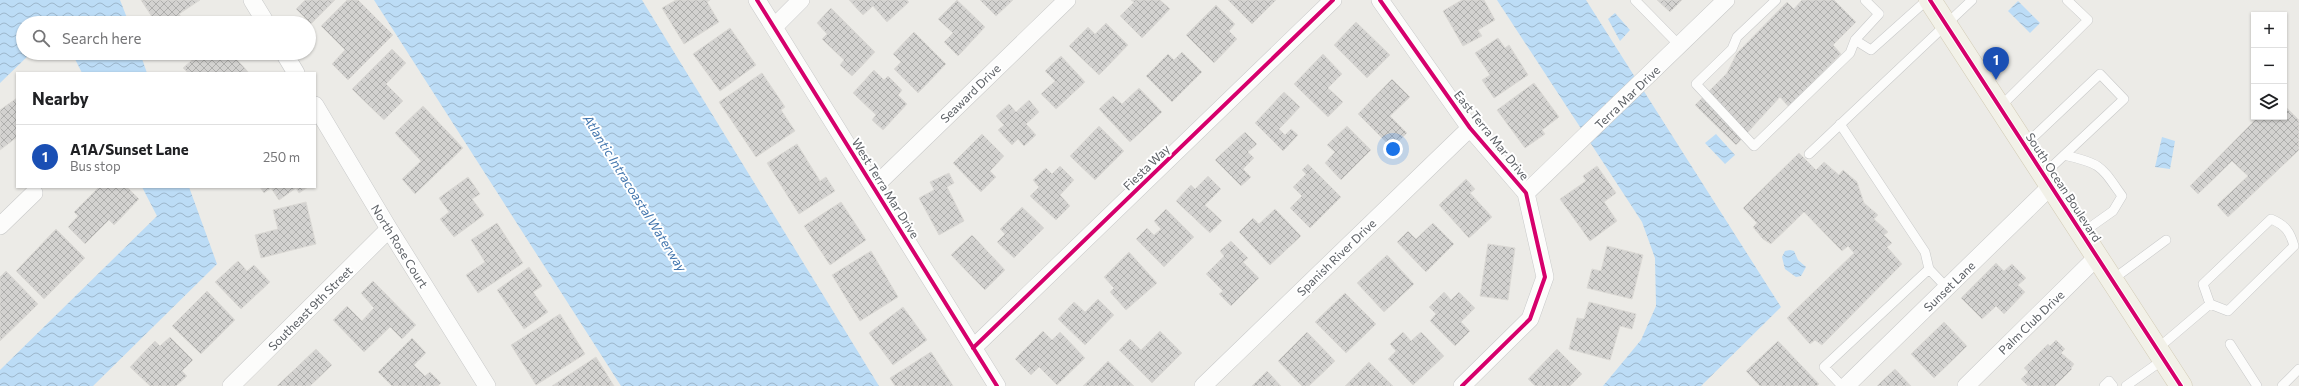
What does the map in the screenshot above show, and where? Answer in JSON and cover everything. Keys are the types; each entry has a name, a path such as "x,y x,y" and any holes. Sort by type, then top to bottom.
{"main road":[{"name":"South Ocean Boulevard","path":"1930,0 2181,386"}],"street":[{"path":"252,0 262,16"},
{"name":"West Terra Mar Drive","path":"757,0 997,386"},
{"path":"774,27 801,0"},
{"name":"Seaward Drive","path":"874,187 1067,0"},
{"name":"Fiesta Way","path":"974,348 1333,0"},
{"name":"East Terra Mar Drive","path":"1380,0 1470,128 1526,193 1545,277 1530,319 1462,386"},
{"name":"Terra Mar Drive","path":"1526,193 1584,139 1726,0"},
{"path":"288,60 295,72"},
{"name":"North Rose Court","path":"316,107 389,229 487,386"},
{"name":"Spanish River Drive","path":"1203,386 1470,128"},
{"name":"Sunset Lane","path":"1846,386 1947,288 2048,180"},
{"path":"0,226 34,193"},
{"name":"Southeast 9th Street","path":"231,386 389,229"},
{"name":"Palm Club Drive","path":"1966,386 2097,257"}],"lane":[{"path":"1635,0 1680,46"},
{"path":"1776,0 1738,37 1732,49 1696,84 1754,146 1850,53 1855,40 1879,14 1865,0"},
{"path":"1855,40 1871,50 1927,0"},
{"path":"1809,154 1972,0"},
{"path":"2000,107 2088,20 2067,0"},
{"path":"2025,145 2100,74 2124,99 2064,155 2048,180"},
{"path":"1840,124 1925,252 1929,268 1947,288"},
{"path":"2064,155 2094,162 2103,170 2122,196 2113,211 2082,233"},
{"path":"2271,219 2283,224 2290,232 2294,246 2228,311 2210,304 2203,284 2271,219"},
{"path":"2112,280 2166,240"},
{"path":"1842,386 1824,367 1929,268"},
{"path":"2126,386 2210,304"},
{"path":"2230,344 2257,386"},
{"path":"2282,386 2299,369"},
{"path":"2104,386 2109,381 2113,386"}],"water":[{"path":"0,0 120,0 126,16 16,16 16,60 24,60 0,83"},
{"name":"Atlantic Intracoastal Waterway","path":"374,0 642,0 879,386 621,386"},
{"path":"1497,0 1586,0 1781,307 1701,386 1603,386 1641,340 1656,306 1655,258 1642,222"},
{"path":"2018,1 2040,23 2030,33 2008,11"},
{"path":"1615,13 1630,30 1620,41 1608,19"},
{"path":"76,60 142,60 147,72 82,72"},
{"path":"1716,134 1735,155 1725,164 1705,143"},
{"path":"2162,137 2175,141 2170,169 2155,167"},
{"path":"143,188 189,188 217,264 93,386 0,386 0,370 157,216"},
{"path":"1785,251 1794,251 1798,260 1806,267 1801,276 1796,277 1785,269 1782,257"}],"building":[{"path":"141,0 200,0 179,14 180,16 151,16"},
{"path":"305,0 335,0 316,19 316,16 303,16 296,9"},
{"path":"347,0 358,0 393,35 348,80 332,64 345,50 321,26"},
{"path":"676,0 710,0 707,2 719,22 684,44 662,8"},
{"path":"849,0 907,0 909,2 887,22 873,6 863,15"},
{"path":"957,0 985,27 958,56 944,42 953,33 938,19"},
{"path":"980,0 1013,0 996,16"},
{"path":"1131,0 1160,0 1170,9 1142,38 1120,16 1134,2"},
{"path":"1228,0 1276,0 1252,24"},
{"path":"1462,0 1484,0 1495,20 1478,30 1482,36 1463,46 1443,11"},
{"path":"1657,0 1682,0 1670,12"},
{"path":"1802,0 1834,0 1856,22 1833,45 1841,54 1789,107 1780,97 1736,145 1695,105 1727,73 1737,53 1787,2 1794,9"},
{"path":"1216,5 1235,24 1229,31 1237,39 1214,63 1186,35"},
{"path":"831,8 875,52 852,76 840,65 844,60 822,39 827,34 817,23"},
{"path":"1356,22 1390,55 1367,78 1334,45"},
{"path":"1106,23 1128,45 1099,75 1069,46 1088,27 1095,34"},
{"path":"730,28 756,65 720,91 693,54"},
{"path":"914,32 946,64 918,93 894,69 901,62 893,54"},
{"path":"1498,38 1505,48 1509,45 1528,75 1494,98 1482,80 1490,75 1475,53"},
{"path":"392,49 406,63 386,84 403,101 384,120 352,89"},
{"path":"1182,52 1202,72 1172,102 1146,76 1168,54 1174,60"},
{"path":"1323,54 1342,74 1328,88 1343,102 1328,117 1294,84"},
{"path":"1061,56 1085,82 1056,109 1041,94 1055,81 1045,71"},
{"path":"192,60 237,60 248,72 187,72 183,68"},
{"path":"874,70 884,80 888,76 902,90 898,95 907,104 883,130 872,120 876,115 853,93"},
{"path":"762,73 785,107 781,110 795,131 756,157 719,102"},
{"path":"1392,79 1410,97 1390,116 1407,133 1392,148 1358,114"},
{"path":"1534,83 1559,117 1542,130 1545,134 1525,148 1497,110"},
{"path":"1139,88 1162,112 1130,142 1099,109 1113,96 1122,104"},
{"path":"1284,92 1300,107 1279,129 1285,135 1291,129 1298,135 1283,151 1255,123"},
{"path":"16,99 16,138 0,150 0,110"},
{"path":"1029,100 1039,112 1026,124 1036,135 1024,146 1018,139 1012,145 998,130 1004,125 996,116 1009,104 1016,112"},
{"path":"423,106 463,148 415,194 402,179 421,161 395,133"},
{"path":"2287,108 2299,120 2299,150 2228,217 2217,205 2248,176 2232,161 2198,194 2190,186 2255,120 2287,120"},
{"path":"1099,126 1124,151 1095,180 1070,156"},
{"path":"1347,126 1371,150 1341,180 1325,163 1335,152 1327,145"},
{"path":"1245,132 1257,144 1248,152 1254,158 1243,169 1251,177 1241,186 1215,160"},
{"path":"982,134 1004,156 990,171 996,177 981,192 953,163"},
{"path":"797,144 820,181 826,177 835,191 799,214 767,163"},
{"path":"1799,153 1816,170 1824,162 1839,175 1843,170 1857,182 1864,203 1878,215 1874,219 1888,232 1884,235 1892,243 1887,247 1902,264 1822,345 1815,340 1810,344 1787,318 1854,253 1848,246 1842,251 1804,212 1771,244 1763,239 1753,227 1757,223 1743,208"},
{"path":"1308,164 1341,197 1310,228 1290,208 1302,196 1293,187 1306,174 1302,170"},
{"path":"1060,166 1074,180 1060,195 1070,206 1056,220 1030,196 1039,187 1033,180 1046,168 1052,174"},
{"path":"1597,166 1616,193 1604,202 1617,221 1590,241 1560,199 1586,181 1583,176"},
{"path":"949,173 954,183 947,187 964,221 939,235 919,198 934,190 930,182"},
{"path":"1208,176 1221,189 1205,205 1222,221 1210,233 1176,201 1191,185 1195,189"},
{"path":"468,177 480,194 472,199 484,215 454,237 440,219 449,212 439,198"},
{"path":"1466,179 1475,189 1470,193 1492,217 1469,238 1439,205"},
{"path":"98,188 128,188 139,199 114,225 109,220 85,244 68,227 78,216 74,212"},
{"path":"261,188 271,188 264,193"},
{"path":"271,188 296,188 279,200"},
{"path":"296,188 306,188 299,193"},
{"path":"306,202 316,244 261,258 255,235 278,229 273,210"},
{"path":"841,202 866,240 830,265 804,226"},
{"path":"1022,207 1044,228 1014,258 997,242 1005,234 1000,229"},
{"path":"1166,209 1194,237 1164,267 1136,239 1147,228 1154,235 1161,229 1154,221"},
{"path":"1275,209 1301,236 1270,265 1239,232 1253,218 1259,224"},
{"path":"497,223 523,263 478,293 466,275 485,262 471,240"},
{"path":"1433,223 1454,244 1426,272 1397,242 1408,231 1416,239"},
{"path":"56,229 85,258 44,299 16,271"},
{"path":"972,235 1005,270 985,290 951,255"},
{"path":"1231,241 1248,258 1243,262 1259,278 1231,306 1219,294 1223,291 1206,274 1224,256 1220,251"},
{"path":"1488,244 1515,248 1508,300 1480,296"},
{"path":"1607,246 1643,255 1632,299 1587,288 1592,269 1601,271"},
{"path":"871,251 898,297 860,321 832,275"},
{"path":"1129,252 1157,283 1126,310 1110,292 1114,288 1104,277"},
{"path":"1387,255 1414,284 1384,312 1357,283"},
{"path":"238,261 247,271 254,265 270,282 241,309 215,282"},
{"path":"1996,263 2004,271 2012,264 2026,278 2018,285 2025,292 2004,314 1996,306 1982,319 1961,298"},
{"path":"529,267 542,286 533,292 548,312 524,329 497,290"},
{"path":"6,271 38,304 0,341 0,277"},
{"path":"373,281 416,325 402,339 390,327 364,352 333,320 347,306 362,321 374,308 361,293"},
{"path":"207,291 235,320 201,354 172,326"},
{"path":"1444,292 1451,300 1459,292 1475,308 1461,322 1470,331 1455,346 1430,321 1436,314 1429,307"},
{"path":"1345,293 1376,324 1346,353 1315,322"},
{"path":"1098,299 1114,315 1085,345 1058,319 1074,302 1085,312"},
{"path":"1589,302 1636,314 1632,329 1620,326 1610,360 1569,349 1577,318 1584,319"},
{"path":"903,307 927,340 893,365 869,333"},
{"path":"560,314 585,354 536,385 511,345"},
{"path":"1944,322 1967,346 1934,378 1911,354"},
{"path":"1043,331 1052,340 1060,332 1085,358 1057,385 1039,367 1031,375 1015,359"},
{"path":"1160,331 1182,353 1152,383 1119,350 1130,339 1141,350"},
{"path":"1307,332 1335,361 1309,386 1302,386 1278,361"},
{"path":"1403,332 1411,341 1421,332 1444,356 1413,385 1388,359 1396,351 1390,344"},
{"path":"170,337 193,360 182,371 187,376 176,386 150,386 130,367 155,341 160,346"},
{"path":"412,338 426,353 414,365 425,376 430,372 441,383 438,386 392,386 378,372"},
{"path":"2056,340 2065,349 2061,353 2074,364 2071,368 2072,369 2055,386 2028,386 2021,379 2028,372 2024,368 2048,344 2050,346"},
{"path":"1778,341 1819,384 1817,386 1760,386 1746,371"},
{"path":"316,349 332,365 310,386 277,386"},
{"path":"1557,349 1582,374 1570,386 1535,386 1528,379"},
{"path":"931,352 953,386 895,386 890,378"},
{"path":"596,357 614,386 552,386"},
{"path":"1108,361 1134,386 1083,386"},
{"path":"1369,362 1393,386 1345,386"},
{"path":"1895,369 1911,386 1877,386"},
{"path":"1267,371 1281,386 1252,386"}],"cycle path":[{"path":"757,0 997,386"},
{"path":"973,348 1333,0"},
{"path":"1380,0 1470,128 1526,193 1545,277 1530,319 1462,386"},
{"path":"1930,0 2181,386"}],"place":[{"name":"A1A/Sunset Lane","path":"1996,80"}]}
